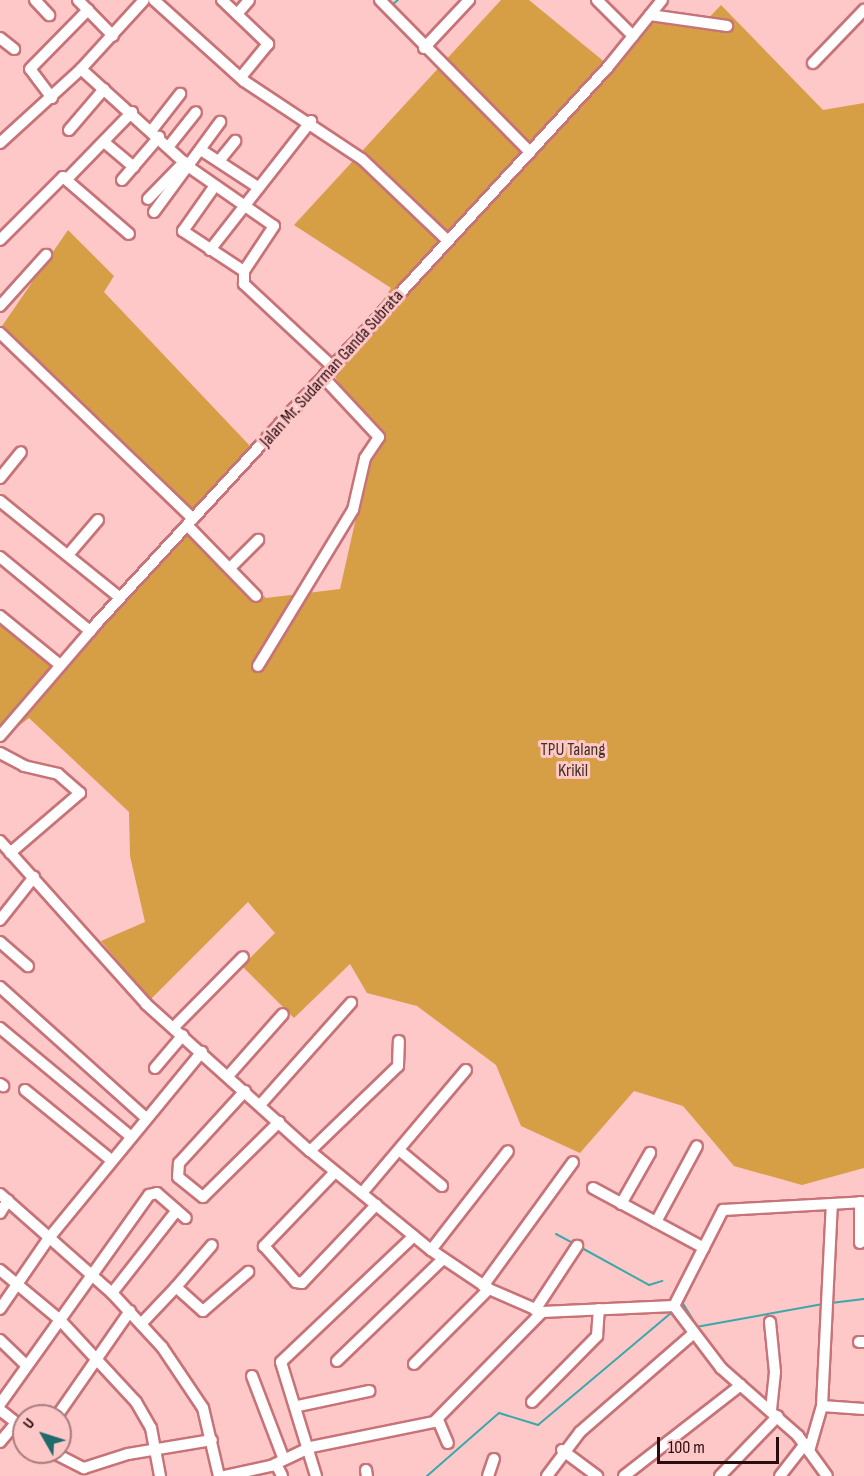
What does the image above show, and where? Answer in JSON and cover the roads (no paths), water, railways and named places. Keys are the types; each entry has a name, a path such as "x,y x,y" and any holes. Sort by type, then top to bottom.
{"street":[{"path":"34,0 50,15"},
{"path":"78,0 113,36"},
{"path":"0,143 52,98 113,36 144,0"},
{"path":"154,0 241,77 311,121 362,159 448,241"},
{"path":"222,0 268,44 241,77"},
{"path":"237,14 249,0"},
{"path":"380,0 424,48 531,152"},
{"path":"424,48 468,0"},
{"path":"597,0 633,36"},
{"name":"Jalan Mr. Sudarman Ganda Subrata","path":"0,736 120,598 325,379 531,152 662,0"},
{"path":"52,98 30,69 88,10"},
{"path":"813,63 864,10"},
{"path":"650,15 727,26"},
{"path":"0,38 14,49"},
{"path":"81,69 214,187 274,227 244,271 246,289 334,368"},
{"path":"69,130 104,89"},
{"path":"122,180 134,166 180,94"},
{"path":"69,178 132,112"},
{"path":"169,146 196,112"},
{"path":"210,250 311,121"},
{"path":"148,199 201,150 220,122"},
{"path":"219,161 235,141"},
{"path":"104,142 134,166"},
{"path":"201,150 259,188"},
{"path":"154,212 187,164"},
{"path":"0,240 61,177 69,178 91,206 129,234"},
{"path":"214,187 183,231 244,271"},
{"path":"0,306 46,255"},
{"path":"0,333 190,522 256,596"},
{"path":"258,666 353,510 365,458 379,437 325,379"},
{"path":"0,477 21,452"},
{"path":"0,501 120,598"},
{"path":"68,555 98,520"},
{"path":"230,568 258,540"},
{"path":"0,557 90,631"},
{"path":"0,616 60,665"},
{"path":"0,753 24,766 58,774 80,792 10,853"},
{"path":"0,841 136,994 229,1075 310,1151 442,1259 486,1288 539,1311 674,1306"},
{"path":"0,920 34,877"},
{"path":"0,942 27,966"},
{"path":"174,1027 243,957"},
{"path":"0,987 146,1118"},
{"path":"260,1105 351,1003"},
{"path":"229,1075 283,1014"},
{"path":"0,1028 130,1136"},
{"path":"155,1068 183,1035"},
{"path":"310,1151 398,1066 399,1041"},
{"path":"0,1309 49,1238 130,1136 202,1052"},
{"path":"362,1193 466,1070"},
{"path":"25,1090 111,1160"},
{"path":"245,1091 179,1163 178,1177 203,1197 279,1122"},
{"path":"656,1222 697,1146"},
{"path":"399,1150 442,1186"},
{"path":"431,1250 508,1151"},
{"path":"621,1204 650,1153"},
{"path":"414,1364 486,1288 573,1162"},
{"path":"336,1172 264,1246 296,1282 302,1283 376,1205"},
{"path":"593,1188 704,1248"},
{"path":"0,1404 90,1274 149,1195 157,1193 186,1218"},
{"path":"0,1213 4,1197 112,1293 141,1324 195,1393 212,1440 219,1476"},
{"path":"674,1306 723,1210 862,1202 860,1243"},
{"path":"780,1476 807,1448 822,1406 823,1307 832,1204"},
{"path":"112,1293 177,1210"},
{"path":"316,1476 311,1447 281,1362 414,1236"},
{"path":"141,1324 212,1245"},
{"path":"225,1476 279,1460 311,1447 438,1420 539,1311 577,1246"},
{"path":"337,1360 442,1259"},
{"path":"0,1270 60,1320 98,1359 142,1410 156,1450 160,1476"},
{"path":"176,1287 203,1311 248,1272"},
{"path":"674,1306 693,1332 741,1385 774,1412 807,1448 827,1476"},
{"path":"532,1402 597,1336 599,1309"},
{"path":"66,1404 130,1311"},
{"path":"720,1476 774,1412 775,1372 770,1322"},
{"path":"547,1476 562,1450 693,1332"},
{"path":"0,1340 27,1365"},
{"path":"252,1376 282,1476"},
{"path":"624,1476 741,1385"},
{"path":"298,1406 369,1391"},
{"path":"822,1406 864,1409"},
{"path":"0,1410 12,1420"},
{"path":"438,1420 448,1443"},
{"path":"0,1442 12,1432"},
{"path":"76,1472 156,1450 212,1440"},
{"path":"562,1450 597,1476"},
{"path":"488,1476 494,1459"}],"waterway":[{"path":"393,4 398,0"},
{"path":"556,1234 575,1244"},
{"path":"580,1247 649,1285 662,1281"},
{"path":"831,1303 864,1299"},
{"path":"682,1302 697,1326"},
{"path":"696,1327 823,1304"},
{"path":"427,1476 499,1413 538,1425 672,1312 685,1329"}],"park label":[{"name":"TPU Talang Krikil","path":"573,762"}]}
